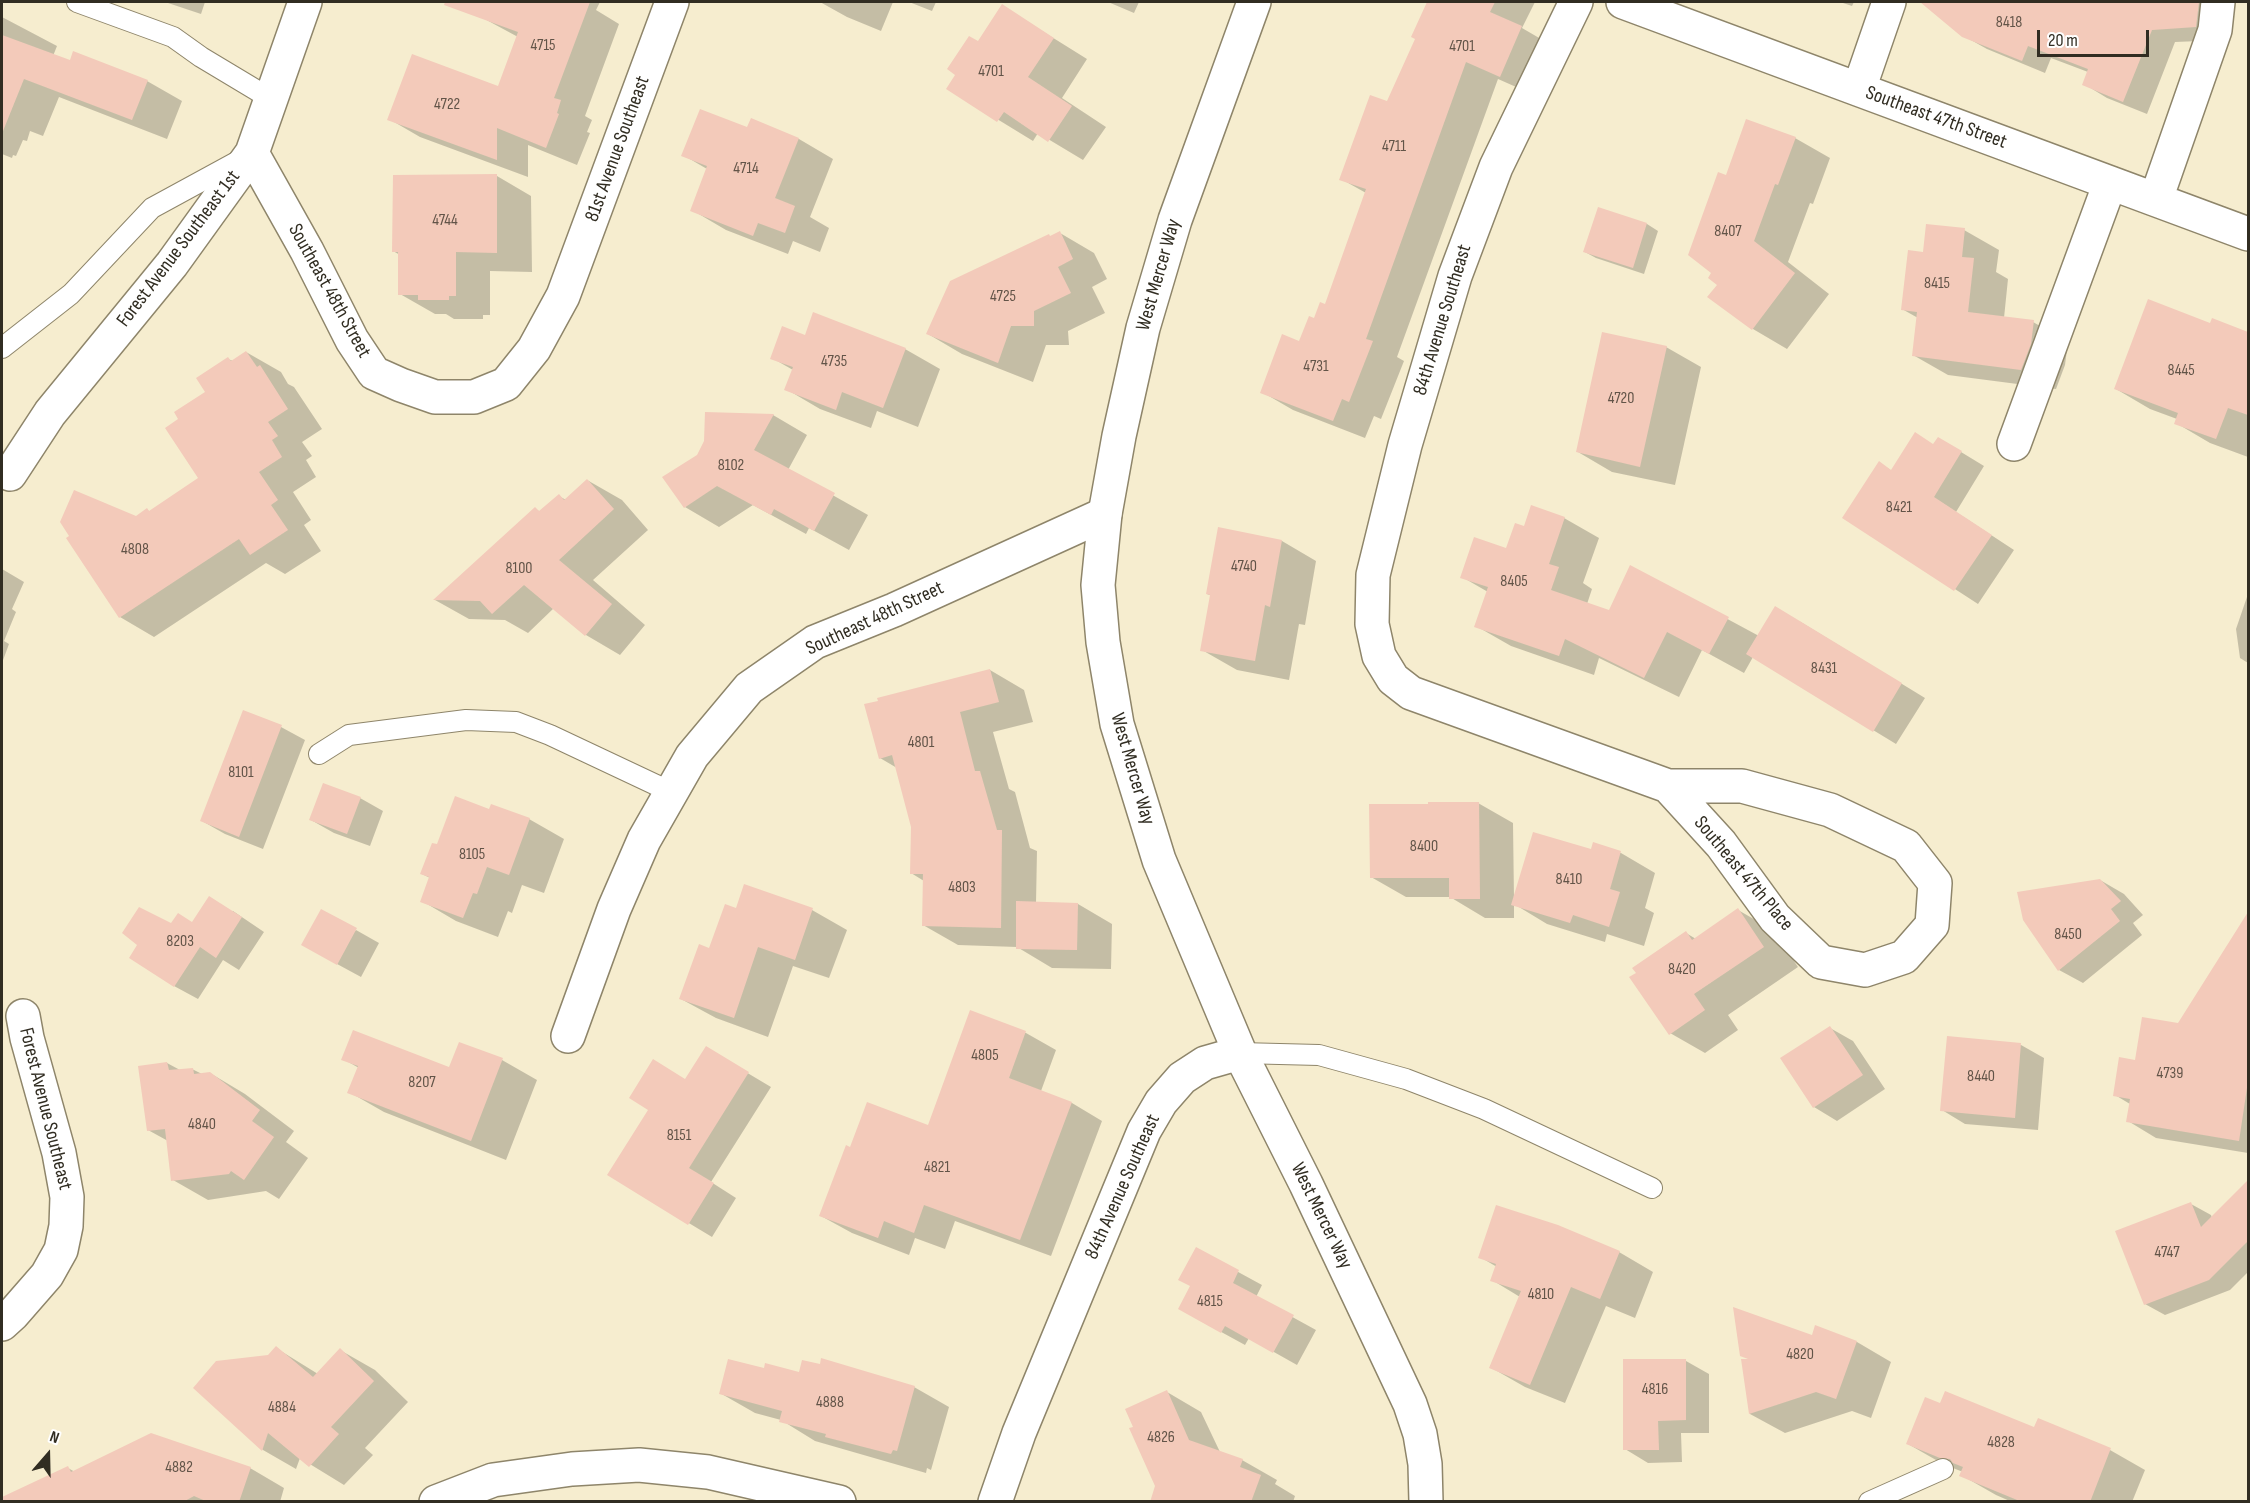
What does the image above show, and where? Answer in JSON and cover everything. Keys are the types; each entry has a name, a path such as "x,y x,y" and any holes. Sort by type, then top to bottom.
{"street":[{"name":"Forest Avenue Southeast 1st","path":"10,474 50,413 172,264 252,153 305,2"},
{"name":"81st Avenue Southeast","path":"563,296 672,2"},
{"name":"West Mercer Way","path":"1254,2 1174,220 1143,328 1119,436 1105,514 1098,585 1103,642 1117,724 1159,860 1240,1053 1306,1184 1410,1404 1420,1434 1425,1464 1426,1502"},
{"name":"84th Avenue Southeast","path":"1379,656 1372,624 1373,575 1405,445 1452,287 1496,167 1576,2"},
{"name":"Southeast 47th Street","path":"1623,2 2248,234"},
{"path":"1859,89 1889,2"},
{"path":"2156,199 2214,30 2218,2"},
{"name":"Southeast 48th Street","path":"252,153 307,251 352,340 374,373 435,397 474,397 506,384 534,349 563,296"},
{"path":"2014,444 2110,183"},
{"name":"Southeast 48th Street","path":"568,1036 614,909 644,840 692,756 749,688 815,642 894,610 1105,514"},
{"name":"Southeast 47th Place","path":"1379,656 1394,679 1411,693 1668,786 1742,786 1830,810 1906,846 1935,883 1932,925 1904,957 1865,970 1821,962 1775,918 1721,844 1668,786"},
{"name":"Forest Avenue Southeast","path":"2,1324 47,1275 61,1250 66,1226 67,1197 59,1153 23,1016"},
{"name":"84th Avenue Southeast","path":"994,1502 1019,1433 1144,1131 1161,1102 1182,1078 1205,1063 1240,1053"},
{"path":"436,1502 493,1480 572,1469 639,1465 708,1472 839,1502"}],"lane":[{"path":"78,2 173,37 201,57 271,99"},
{"path":"2,348 71,294 152,208 252,153"},
{"path":"319,754 350,735 466,720 516,722 570,744 670,792"},
{"name":"84th Avenue Southeast","path":"1240,1053 1319,1055 1406,1079 1484,1109 1652,1188"},
{"path":"1869,1502 1943,1469"}],"building":[{"path":"445,2 590,2 554,98 561,100 557,113 559,114 546,148 497,128 497,160 387,120 412,54 498,86 518,32 444,5"},
{"path":"1427,2 1495,2 1490,12 1522,26 1500,77 1466,62 1366,339 1373,341 1349,402 1342,399 1333,421 1260,393 1282,334 1299,341 1309,316 1314,318 1320,302 1325,304 1366,189 1339,180 1370,95 1387,101 1415,39 1411,37"},
{"path":"1920,2 2199,2 2196,27 2152,30 2123,102 2082,85 2088,69 2028,46 2022,61 1962,37"},
{"path":"1002,4 1054,38 1028,77 1072,106 1048,142 1004,112 997,122 946,89 955,75 947,69 969,36 978,41"},
{"path":"2,35 70,60 73,51 148,80 132,120 24,79 2,131"},
{"path":"700,109 747,127 751,118 799,138 775,198 795,206 785,233 758,223 753,236 690,211 707,166 681,156"},
{"path":"1746,119 1796,137 1778,185 1775,184 1754,241 1795,273 1752,330 1707,297 1717,285 1708,278 1711,273 1688,255 1718,172 1726,175"},
{"path":"497,174 497,253 456,252 456,296 449,296 449,300 418,300 418,295 398,295 398,252 392,252 393,175"},
{"path":"1598,207 1647,223 1633,268 1583,252"},
{"path":"1926,224 1965,228 1962,257 1974,258 1968,312 2034,320 2031,344 2021,370 1912,356 1917,312 1901,310 1908,250 1923,252"},
{"path":"1060,231 1073,259 1058,267 1071,293 1034,311 1034,326 1011,326 998,363 926,334 950,281 1049,234 1050,236"},
{"path":"2148,299 2210,323 2212,318 2248,332 2248,415 2228,408 2216,439 2174,424 2178,413 2114,389"},
{"path":"813,312 906,348 883,408 842,392 836,410 784,390 793,367 770,359 782,326 805,335"},
{"path":"1602,332 1667,346 1640,467 1576,452"},
{"path":"246,351 257,367 260,365 288,409 268,422 278,436 272,440 282,457 259,472 278,500 271,505 288,530 250,555 239,539 119,618 66,538 69,536 60,522 74,490 136,516 147,508 149,511 198,478 165,428 178,419 174,412 205,392 196,378 228,357 231,361"},
{"path":"705,412 774,414 754,450 835,493 814,531 774,509 771,515 717,486 684,508 662,477 697,455 704,441"},
{"path":"1915,432 1933,444 1938,437 1962,451 1934,497 1992,535 1954,591 1842,518 1879,461 1891,470"},
{"path":"587,479 614,509 559,560 612,604 585,636 524,585 492,614 480,601 433,600 535,507 539,511 559,494 564,500"},
{"path":"1531,505 1565,517 1549,564 1559,567 1551,590 1609,610 1630,565 1729,617 1709,654 1667,632 1644,678 1565,639 1559,656 1474,627 1488,587 1460,578 1474,537 1506,548 1515,523 1524,526"},
{"path":"1218,527 1282,540 1270,607 1265,605 1255,661 1200,651 1210,595 1206,594"},
{"path":"1775,606 1902,683 1873,732 1746,654"},
{"path":"990,669 999,702 960,712 975,771 980,771 997,830 1002,830 1001,928 922,926 923,874 910,874 911,827 892,755 879,759 864,704 878,701 877,698"},
{"path":"243,710 282,725 239,837 200,821"},
{"path":"323,783 361,797 347,834 309,820"},
{"path":"455,796 489,809 491,804 530,818 509,875 487,867 477,894 473,893 463,918 420,902 429,877 420,874 432,843 437,844"},
{"path":"1428,802 1479,802 1480,899 1449,899 1449,878 1370,878 1369,804 1428,804"},
{"path":"1533,832 1591,849 1593,842 1621,851 1610,889 1620,892 1609,927 1573,915 1570,923 1511,905"},
{"path":"2100,879 2121,901 2111,909 2120,921 2058,971 2023,920 2017,892"},
{"path":"744,884 813,908 795,960 758,947 734,1018 679,999 699,944 709,948 725,904 736,908"},
{"path":"209,896 242,917 216,958 200,947 174,987 129,958 137,945 122,933 139,907 171,923 178,913 192,922"},
{"path":"1016,901 1078,903 1077,950 1016,949"},
{"path":"1738,908 1764,947 1694,994 1705,1010 1669,1035 1629,977 1636,973 1632,968 1686,931 1692,940"},
{"path":"321,909 357,928 337,965 301,945"},
{"path":"2248,912 2248,1081 2239,1141 2126,1122 2130,1099 2113,1096 2119,1057 2135,1060 2142,1017 2178,1023"},
{"path":"970,1010 1026,1031 1009,1078 1072,1102 1020,1240 924,1205 914,1233 884,1221 878,1238 819,1216 846,1145 850,1147 867,1102 928,1125"},
{"path":"1830,1026 1863,1075 1813,1108 1780,1058"},
{"path":"353,1030 449,1067 459,1042 503,1058 471,1141 347,1093 358,1066 341,1060"},
{"path":"1947,1036 2021,1043 2015,1118 1940,1111"},
{"path":"706,1046 749,1072 689,1168 714,1183 688,1225 607,1175 648,1110 629,1098 653,1059 685,1079"},
{"path":"167,1062 169,1070 193,1068 194,1074 210,1072 260,1110 252,1121 274,1137 244,1180 231,1171 229,1174 171,1181 165,1129 147,1131 138,1066"},
{"path":"2248,1180 2248,1241 2209,1280 2144,1305 2115,1231 2191,1202 2201,1227"},
{"path":"1496,1205 1558,1225 1620,1251 1600,1299 1571,1287 1530,1385 1489,1368 1521,1291 1490,1281 1496,1264 1478,1258"},
{"path":"1196,1247 1239,1270 1233,1283 1294,1315 1273,1353 1225,1326 1221,1333 1178,1309 1190,1286 1178,1280"},
{"path":"1733,1307 1812,1335 1815,1325 1857,1341 1836,1399 1816,1392 1749,1414 1741,1359 1748,1359 1740,1356"},
{"path":"276,1346 313,1377 340,1348 374,1381 331,1427 339,1434 309,1467 268,1433 262,1451 193,1388 216,1361 268,1355"},
{"path":"821,1358 915,1386 897,1451 893,1450 891,1454 825,1437 826,1434 779,1422 782,1411 719,1394 728,1359 764,1368 765,1363 799,1372 802,1360 820,1364"},
{"path":"1623,1359 1686,1359 1686,1420 1658,1421 1659,1450 1623,1450"},
{"path":"1167,1390 1189,1440 1243,1459 1240,1467 1261,1475 1251,1502 1150,1502 1155,1486 1129,1428 1133,1427 1125,1409"},
{"path":"1945,1391 2034,1427 2038,1418 2111,1448 2090,1502 2022,1502 1959,1476 1963,1467 1953,1463 1950,1459 1940,1458 1906,1444 1925,1397 1940,1403"},
{"path":"151,1433 251,1467 239,1502 208,1502 194,1496 183,1502 2,1502 2,1497 68,1466 71,1472"}]}
